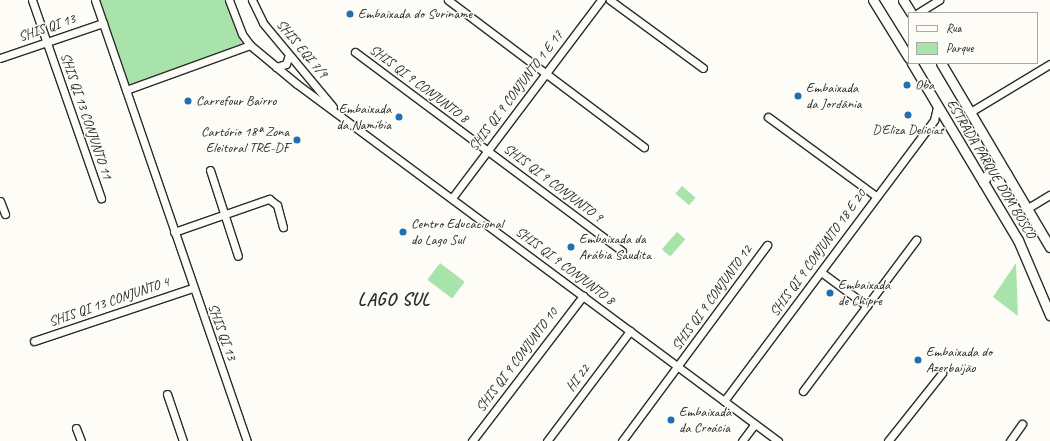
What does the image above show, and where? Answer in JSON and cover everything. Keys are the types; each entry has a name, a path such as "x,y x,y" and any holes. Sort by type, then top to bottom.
{"main road":[{"path":"873,0 906,48"},
{"path":"903,0 910,12"},
{"name":"ESTRADA PARQUE DOM BOSCO","path":"913,64 1029,262 1050,315"},
{"name":"ESTRADA PARQUE DOM BOSCO","path":"942,64 972,112 1050,247"},
{"path":"972,163 987,165 993,161 996,154"},
{"path":"983,182 991,169 999,169 1007,174"}],"street":[{"name":"SHIS QI 13 CONJUNTO 11","path":"32,0 101,198"},
{"name":"SHIS QI 13","path":"95,0 192,288 247,441"},
{"path":"230,0 242,34 250,45 276,67 337,112"},
{"name":"SHIS EQI 7/9","path":"252,0 263,23 337,112"},
{"path":"448,0 644,147"},
{"name":"SHIS QI 9 CONJUNTO 1 E 17","path":"452,198 601,0"},
{"path":"610,0 703,68"},
{"path":"920,12 939,0"},
{"name":"SHIS QI 13","path":"0,58 103,23"},
{"path":"126,90 250,45"},
{"name":"SHIS QI 9 CONJUNTO 8","path":"355,52 488,151"},
{"path":"276,67 286,64 289,55"},
{"path":"972,112 1050,64"},
{"name":"SHIS QI 9 CONJUNTO 18 E 20","path":"724,401 934,120 937,107"},
{"name":"SHIS QI 9 CONJUNTO 8","path":"337,112 778,441"},
{"path":"768,117 876,196"},
{"path":"934,120 945,120"},
{"name":"SHIS QI 9 CONJUNTO 9","path":"488,151 622,251"},
{"path":"210,170 223,214 238,256"},
{"path":"1028,208 1050,195"},
{"path":"174,232 269,199 277,205 283,227"},
{"path":"0,201 5,214"},
{"path":"804,391 916,240"},
{"name":"SHIS QI 9 CONJUNTO 12","path":"622,441 767,245"},
{"path":"821,272 867,306"},
{"name":"SHIS QI 13 CONJUNTO 4","path":"34,341 192,288"},
{"name":"SHIS QI 9 CONJUNTO 10","path":"472,441 583,296"},
{"name":"HI 22","path":"547,441 630,331"},
{"path":"888,441 942,373"},
{"path":"168,394 183,441"},
{"path":"742,441 755,424"},
{"path":"1010,441 1022,424"},
{"path":"76,428 81,441"}],"green space":[{"path":"99,0 227,0 242,44 129,85"},
{"path":"682,186 696,198 689,205 675,194"},
{"path":"677,232 685,239 670,257 662,249"},
{"path":"440,263 465,282 452,298 427,280"},
{"path":"1016,263 1018,316 993,297"}],"place":[{"name":"Embaixada do Suriname","path":"350,14"},
{"name":"Oba","path":"907,85"},
{"name":"Embaixada da Jordânia","path":"798,96"},
{"name":"Carrefour Bairro","path":"188,101"},
{"name":"D'Eliza Delicias","path":"908,115"},
{"name":"Embaixada da Namíbia","path":"399,117"},
{"name":"Cartório 18ª Zona Eleitoral TRE-DF","path":"297,140"},
{"name":"Centro Educacional do Lago Sul","path":"403,232"},
{"name":"Embaixada da Arábia Saudita","path":"571,247"},
{"name":"Embaixada de Chipre","path":"830,293"},
{"name":"Embaixada do Azerbaijão","path":"918,360"},
{"name":"Embaixada da Croácia","path":"671,420"}],"district":[{"name":"LAGO SUL","path":"394,299"}]}
